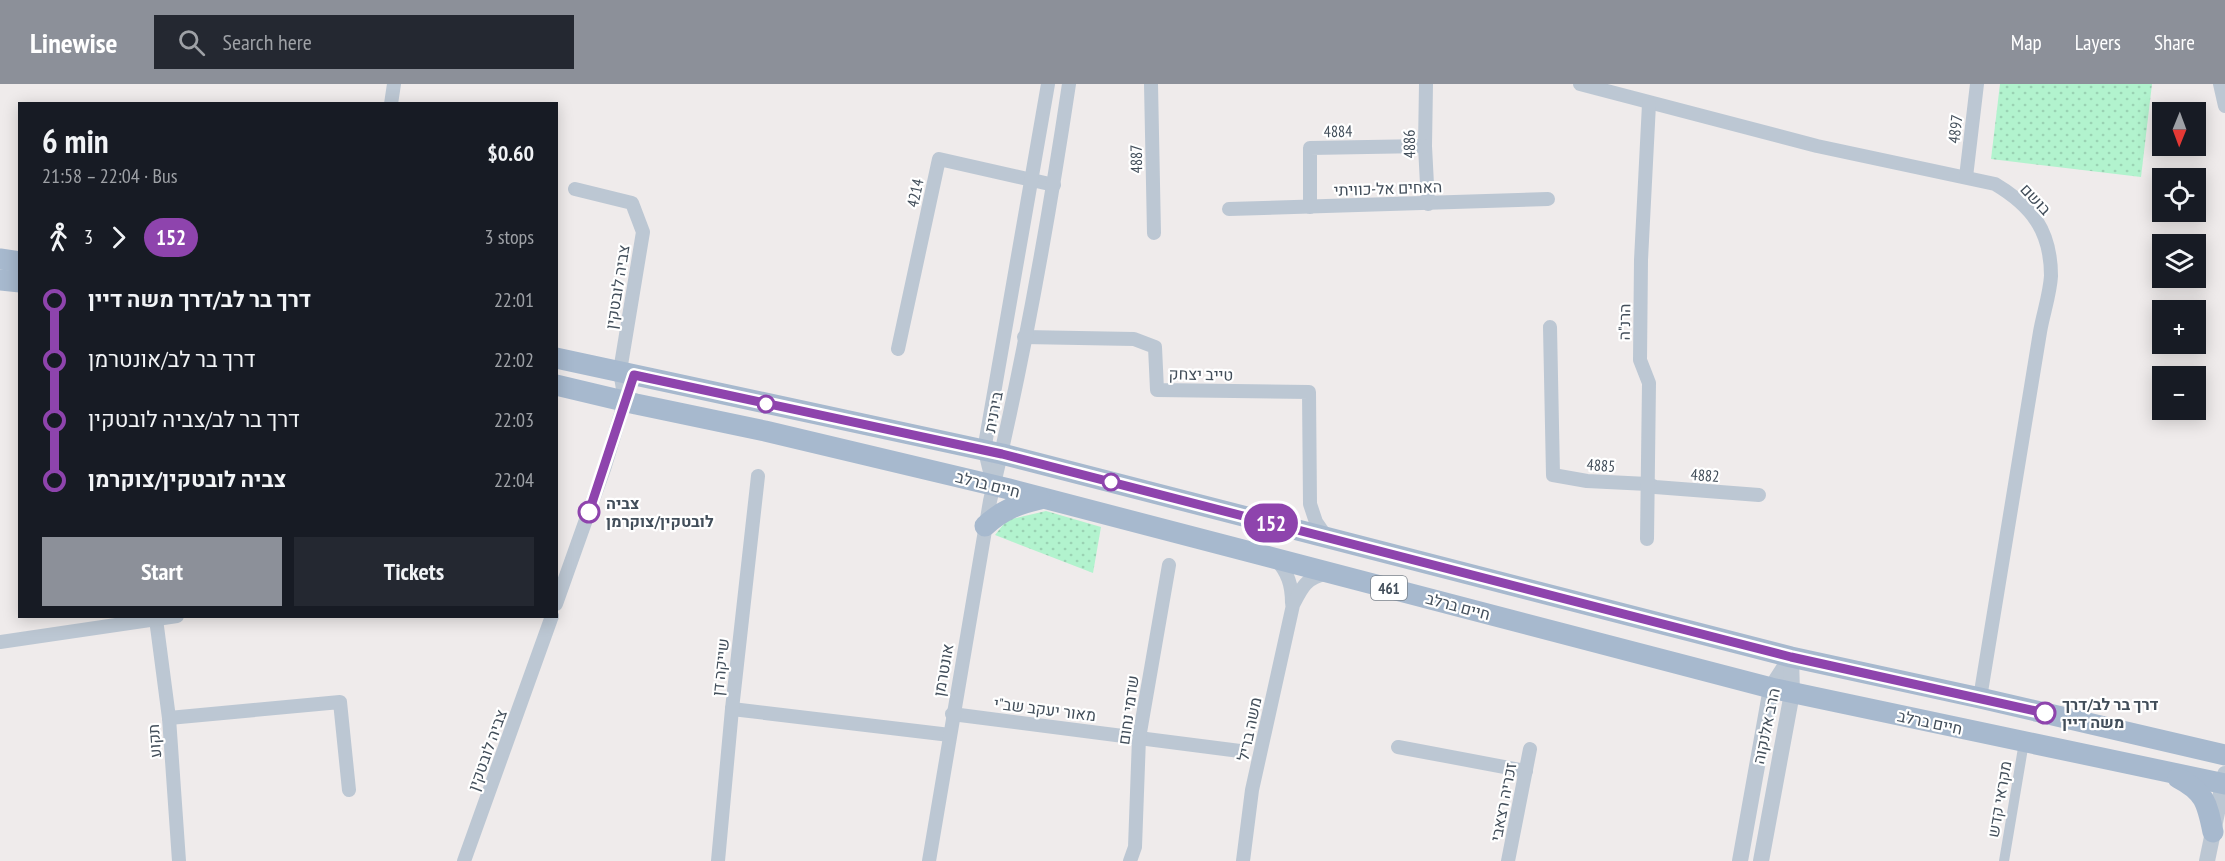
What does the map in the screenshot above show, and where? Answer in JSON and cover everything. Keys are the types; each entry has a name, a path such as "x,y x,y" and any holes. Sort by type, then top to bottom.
{"main road":[{"path":"0,259 18,262"},
{"path":"0,280 18,282"},
{"name":"חיים ברלב","path":"558,358 994,453 1791,657 2225,755"},
{"name":"חיים ברלב","path":"558,385 993,485 1792,693 2024,742 2224,780"},
{"path":"985,526 1008,508 1043,498"},
{"path":"2155,768 2187,783 2204,796 2213,832"}],"street":[{"path":"391,102 394,84"},
{"name":"בירנית","path":"994,453 988,428 1033,181 1048,84"},
{"name":"בירנית","path":"993,485 994,453 1024,337 1054,185 1069,84"},
{"name":"4887","path":"1151,84 1154,233"},
{"name":"4886","path":"1426,84 1425,147 1428,204"},
{"name":"בושם","path":"1580,84 1649,104 1817,146 1995,184 2017,197 2036,219 2044,235 2051,277 1980,698"},
{"name":"4897","path":"1966,177 1977,84"},
{"path":"2220,84 2225,106"},
{"name":"הרנ\"ה","path":"1647,539 1649,383 1640,360 1640,348 1641,260 1649,104"},
{"name":"4884","path":"1310,207 1310,148 1425,147"},
{"name":"4214","path":"898,349 939,159 1054,185"},
{"name":"צביה לובטקין","path":"558,599 625,401 643,232 632,203 575,189"},
{"name":"האחים אל-כוויתי","path":"1229,209 1548,199"},
{"name":"4885","path":"1550,327 1553,475 1587,481 1648,484"},
{"name":"טייב יצחק","path":"1024,337 1134,339 1155,347 1157,390 1309,392 1310,504 1316,522 1327,538"},
{"name":"שייקה דן","path":"718,861 758,476"},
{"name":"4882","path":"1648,484 1655,488 1760,495"},
{"name":"אונטרמן","path":"929,861 952,714 993,485"},
{"path":"1288,528 1304,516 1310,504"},
{"name":"משה בריל","path":"1276,559 1290,582 1293,605"},
{"name":"שדמי נחום","path":"1130,861 1135,847 1139,738 1170,565"},
{"name":"משה בריל","path":"1243,861 1252,790 1293,605 1302,586 1308,580 1315,576 1334,573"},
{"path":"0,642 163,618"},
{"name":"צביה לובטקין","path":"464,861 551,618"},
{"name":"תקוע","path":"156,619 169,718 180,861"},
{"name":"הרב אלנקוה","path":"1740,861 1771,688 1791,657"},
{"name":"הרב אלנקוה","path":"1761,861 1792,693 1791,657"},
{"path":"169,718 340,702 349,790"},
{"path":"732,709 950,735"},
{"name":"מאור יעקב שב\"י","path":"952,714 1240,751"},
{"name":"מקראי קדש","path":"2004,861 2024,742"},
{"path":"1398,747 1527,771"},
{"name":"זכריה רצאבי","path":"1508,861 1530,749"},
{"path":"2208,861 2224,780"}],"green space":[{"path":"2000,84 2152,84 2141,177 1991,159"},
{"path":"1046,511 1101,527 1093,573 995,535 1007,520"}],"bus line":[{"name":"152","path":"589,512 634,375 1002,454 1791,657 2045,713"}],"place":[{"name":"צביה לובטקין/צוקרמן","path":"589,512"},
{"name":"דרך בר לב/דרך משה דיין","path":"2045,713"}]}
